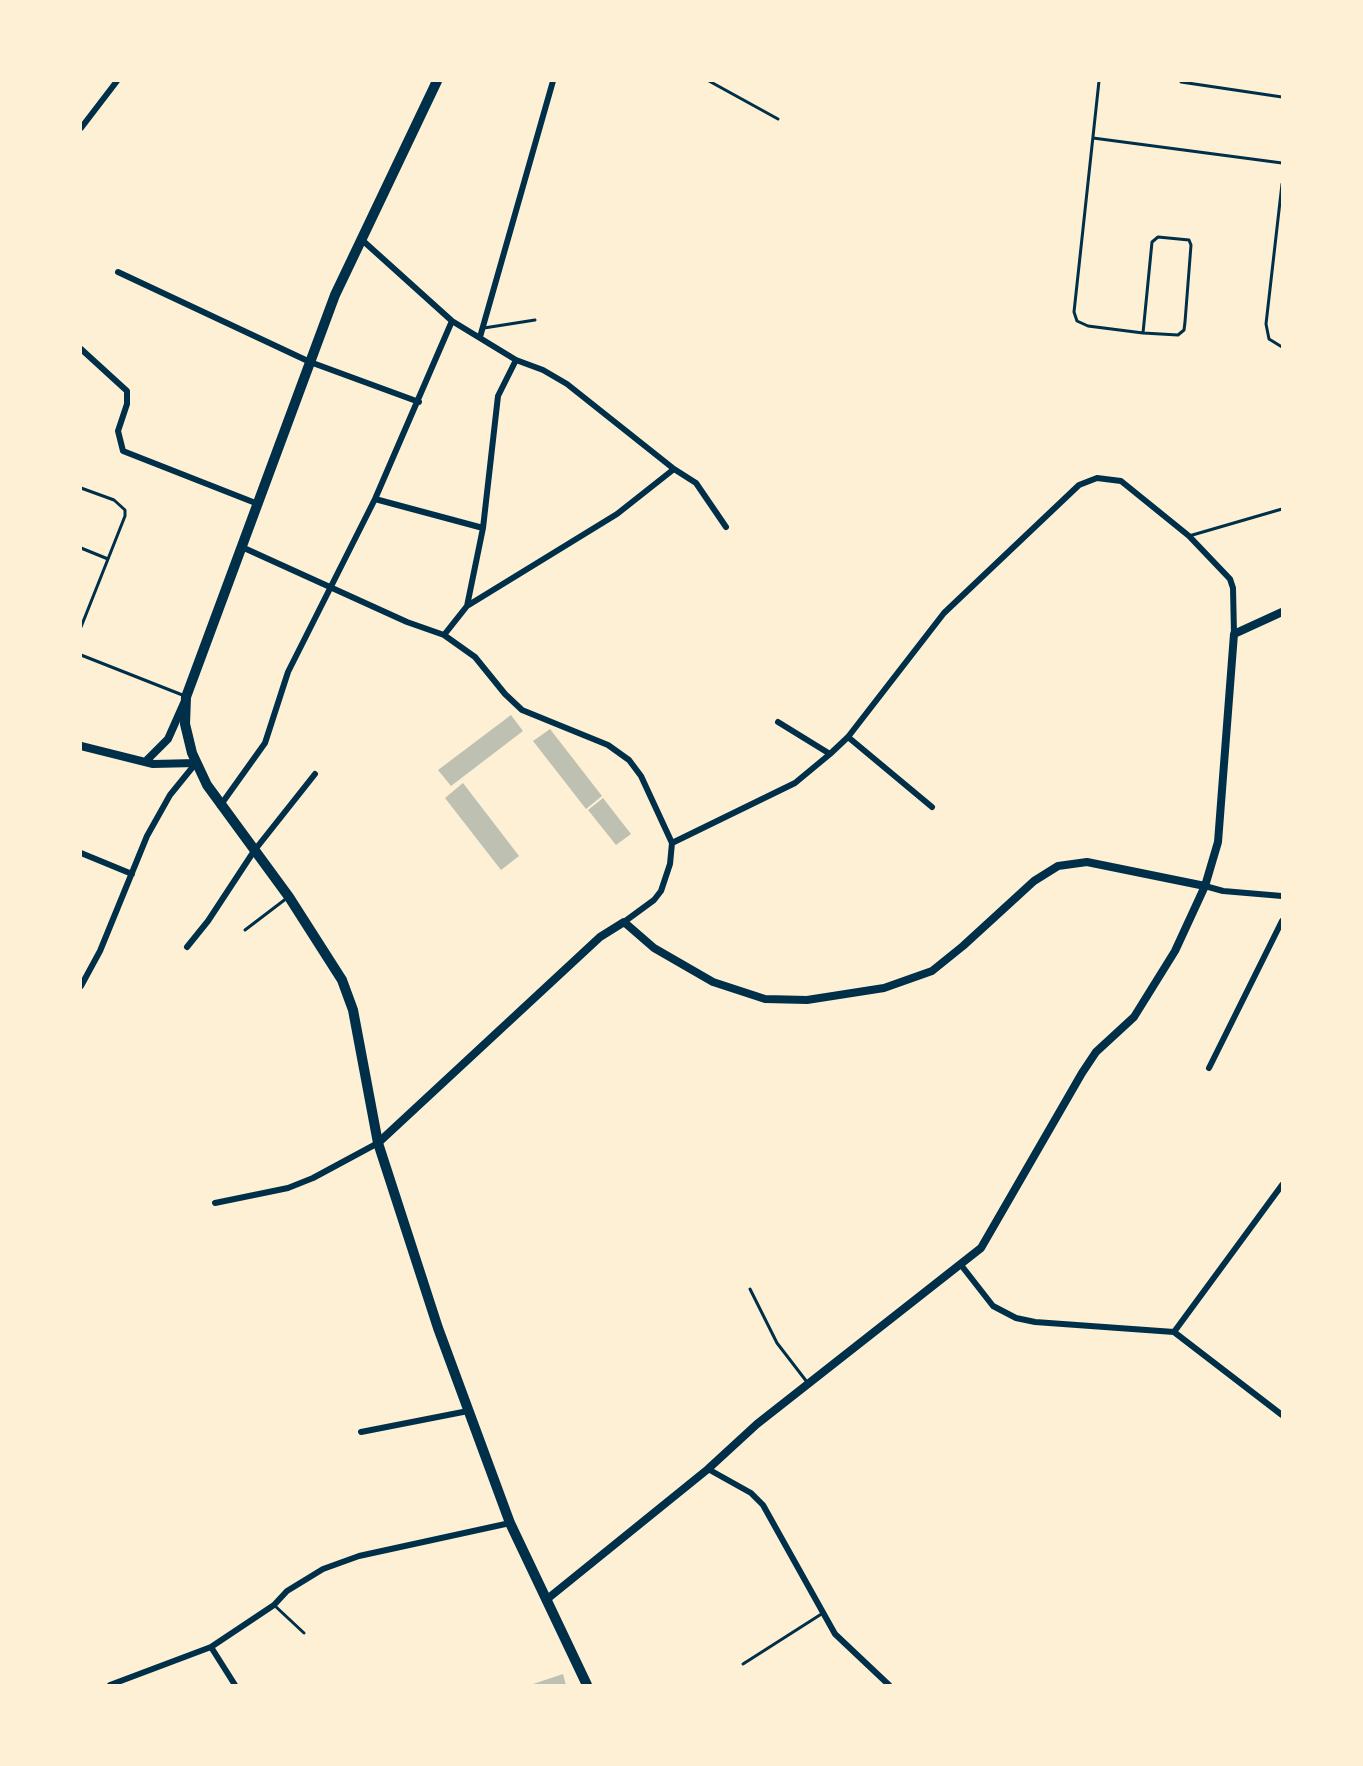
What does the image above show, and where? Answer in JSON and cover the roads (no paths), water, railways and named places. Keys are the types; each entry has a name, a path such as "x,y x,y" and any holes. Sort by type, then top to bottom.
{"highway":[{"path":"437,81 361,238 310,362 244,548 186,697 185,724 196,763 220,806 289,897 330,958 353,1010 378,1143 468,1411 510,1523 587,1685"}],"street":[{"path":"81,128 117,81"},
{"path":"480,337 553,81"},
{"path":"361,238 452,321 516,360 543,370 567,384 674,469 696,483 726,527"},
{"path":"118,272 310,362 419,402"},
{"path":"220,806 265,743 288,672 375,499 419,402 452,321"},
{"path":"81,349 127,391 127,404 118,431 123,451 259,504"},
{"path":"467,606 483,528 498,396 516,360"},
{"path":"444,635 467,606 618,514 674,469"},
{"path":"546,1600 708,1468 757,1424 981,1248 1096,1052 1134,1017 1175,951 1205,886 1218,842 1234,634 1233,588 1230,579 1190,536 1121,481 1097,477 1079,485 944,613 848,737 830,754 795,783 672,843"},
{"path":"375,499 483,528"},
{"path":"215,1203 288,1188 313,1179 378,1143 600,937 654,900 661,891 670,864 672,843 641,776 629,760 608,745 522,710 505,694 475,657 444,635 330,588 244,548"},
{"path":"1234,634 1282,612"},
{"path":"145,762 168,739 186,697"},
{"path":"778,722 830,754"},
{"path":"848,737 932,807"},
{"path":"81,746 145,762 171,765 196,763"},
{"path":"81,986 100,951 147,836 170,795 196,763"},
{"path":"187,947 208,921 254,851 315,774"},
{"path":"81,853 132,873"},
{"path":"624,922 654,948 713,982 765,999 807,1000 884,988 932,971 1034,881 1058,866 1087,862 1233,893 1282,896"},
{"path":"1209,1068 1282,921"},
{"path":"1174,1332 1282,1185"},
{"path":"961,1265 993,1306 1016,1318 1035,1322 1174,1332 1282,1415"},
{"path":"361,1432 468,1411"},
{"path":"708,1468 751,1493 763,1505 836,1634 889,1685"},
{"path":"110,1685 211,1647 274,1605 287,1591 323,1569 359,1556 510,1523"},
{"path":"211,1647 235,1685"}],"lane":[{"path":"709,81 778,119"},
{"path":"1099,81 1074,312 1077,321 1088,326 1143,333 1178,335 1184,330 1191,245 1189,240 1158,237 1152,242 1143,333"},
{"path":"1181,81 1282,97"},
{"path":"1093,138 1282,163"},
{"path":"1282,184 1280,221 1266,324 1269,339 1282,347"},
{"path":"482,328 506,327 535,320"},
{"path":"81,488 114,500 125,510 125,516 81,627"},
{"path":"1190,536 1282,509"},
{"path":"81,548 108,559"},
{"path":"81,655 186,697"},
{"path":"246,930 289,897"},
{"path":"750,1289 777,1343 808,1384"},
{"path":"274,1605 304,1633"},
{"path":"743,1664 823,1613"}]}
